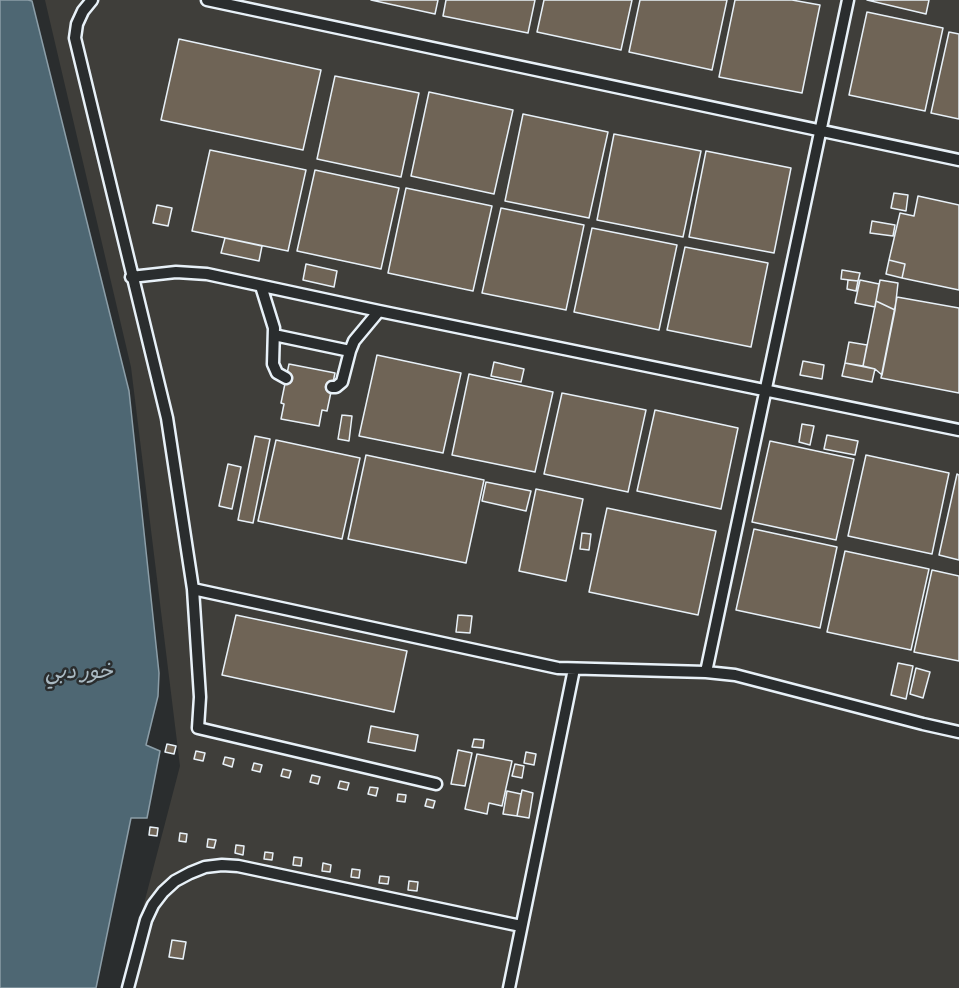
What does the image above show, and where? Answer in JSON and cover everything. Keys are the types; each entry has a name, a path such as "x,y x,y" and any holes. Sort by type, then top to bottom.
{"lane":[{"path":"92,0 83,11 77,24 75,38 166,418 193,589 200,697 198,728 436,784"},
{"path":"207,0 959,160"},
{"path":"706,672 848,0"},
{"path":"131,276 187,271 207,273 379,311 959,430"},
{"path":"261,286 273,321 273,363 277,373 286,378"},
{"path":"332,387 339,385 344,379 356,336 379,311"},
{"path":"274,335 350,351"},
{"path":"193,589 543,666 735,675 959,732"},
{"path":"509,988 574,669"},
{"path":"128,988 146,921 153,905 175,881 205,867 238,866 521,926"}],"shaded area":[{"path":"45,0 959,0 959,988 122,988 180,766 131,367"}],"water":[{"name":"خور دبي","path":"0,0 32,1 129,391 159,673 158,696 146,745 160,751 147,818 131,818 96,988 0,988"}],"building":[{"path":"371,0 438,0 435,14"},
{"path":"446,0 535,0 528,33 443,16"},
{"path":"544,0 632,0 621,50 537,32"},
{"path":"640,0 727,0 712,70 629,52"},
{"path":"735,0 792,0 820,5 802,93 719,77"},
{"path":"867,0 929,0 926,14"},
{"path":"867,12 943,28 925,111 849,95"},
{"path":"949,32 959,34 959,119 931,113"},
{"path":"179,39 321,70 303,150 161,120"},
{"path":"335,76 419,93 401,177 317,159"},
{"path":"429,92 513,110 494,194 411,176"},
{"path":"523,114 608,132 589,218 505,201"},
{"path":"614,134 701,151 683,237 597,220"},
{"path":"210,150 306,170 288,251 192,231"},
{"path":"706,151 791,168 774,253 689,237"},
{"path":"315,170 399,188 381,269 297,251"},
{"path":"406,188 492,206 473,291 388,273"},
{"path":"894,193 908,195 906,211 891,208"},
{"path":"918,196 959,205 959,290 902,278 905,264 889,260 900,213 914,216"},
{"path":"157,205 172,208 168,226 153,223"},
{"path":"501,208 584,225 566,310 482,293"},
{"path":"872,221 895,225 893,236 870,233"},
{"path":"592,228 677,245 659,330 574,312"},
{"path":"225,238 262,246 259,261 221,253"},
{"path":"685,247 768,263 751,347 667,330"},
{"path":"889,260 905,264 902,278 886,274"},
{"path":"306,264 337,271 334,287 303,280"},
{"path":"842,270 860,273 858,281 841,279"},
{"path":"848,280 858,281 856,291 847,289"},
{"path":"860,280 879,284 875,307 855,303"},
{"path":"880,280 898,283 895,310 876,301"},
{"path":"897,297 959,308 959,393 881,378"},
{"path":"876,301 895,310 882,375 875,369 863,366"},
{"path":"849,342 867,345 863,366 845,363"},
{"path":"377,355 461,373 443,453 359,436"},
{"path":"803,361 824,365 822,379 800,375"},
{"path":"494,362 524,369 521,382 491,376"},
{"path":"845,363 875,369 872,382 842,376"},
{"path":"289,364 335,373 327,411 322,410 319,426 281,419 284,404 281,403"},
{"path":"469,374 553,392 535,472 452,455"},
{"path":"562,393 646,410 628,492 544,474"},
{"path":"655,410 738,428 721,509 637,491"},
{"path":"342,415 352,416 349,441 338,439"},
{"path":"802,424 814,426 810,445 799,442"},
{"path":"827,435 858,441 855,455 824,449"},
{"path":"255,436 270,439 253,523 238,520"},
{"path":"276,440 360,458 342,539 258,521"},
{"path":"770,441 854,459 836,540 752,522"},
{"path":"366,455 484,480 466,563 348,539"},
{"path":"866,455 949,473 932,554 848,536"},
{"path":"228,464 241,467 232,509 219,506"},
{"path":"957,474 959,475 959,560 939,555"},
{"path":"486,482 531,491 526,511 482,501"},
{"path":"536,489 583,499 566,581 519,571"},
{"path":"607,508 716,531 698,615 589,592"},
{"path":"754,529 837,547 820,628 736,610"},
{"path":"582,533 591,534 589,550 580,549"},
{"path":"845,551 929,569 911,650 827,632"},
{"path":"932,570 959,576 959,661 914,652"},
{"path":"236,615 407,651 394,712 222,675"},
{"path":"458,615 472,616 470,633 456,632"},
{"path":"898,663 913,666 906,699 891,695"},
{"path":"916,668 930,672 923,698 910,694"},
{"path":"371,726 418,735 415,751 368,742"},
{"path":"474,739 484,740 483,748 472,747"},
{"path":"167,744 176,746 174,754 165,752"},
{"path":"458,750 472,753 465,786 451,784"},
{"path":"196,751 205,753 203,761 194,759"},
{"path":"526,752 536,754 534,765 524,763"},
{"path":"477,754 512,761 502,806 489,803 487,814 465,809"},
{"path":"225,757 234,759 232,767 223,764"},
{"path":"254,763 262,765 260,772 252,770"},
{"path":"515,764 524,766 522,778 512,776"},
{"path":"283,769 291,771 289,778 281,776"},
{"path":"312,775 320,777 318,784 310,782"},
{"path":"340,781 349,783 347,790 338,788"},
{"path":"370,787 378,788 376,796 368,794"},
{"path":"522,790 533,793 529,818 517,816"},
{"path":"507,791 521,794 517,816 503,814"},
{"path":"398,794 406,795 405,802 397,801"},
{"path":"427,799 435,801 433,808 425,806"},
{"path":"150,827 158,828 157,836 149,835"},
{"path":"180,833 187,834 186,842 179,841"},
{"path":"208,839 216,840 214,848 207,847"},
{"path":"236,845 244,846 243,855 235,853"},
{"path":"265,852 273,853 272,860 264,859"},
{"path":"294,857 302,858 301,866 293,865"},
{"path":"323,863 331,865 330,872 322,871"},
{"path":"352,869 360,870 359,878 351,877"},
{"path":"380,876 389,877 388,884 379,883"},
{"path":"409,881 418,882 417,891 408,890"},
{"path":"172,940 186,942 183,959 169,957"}]}
